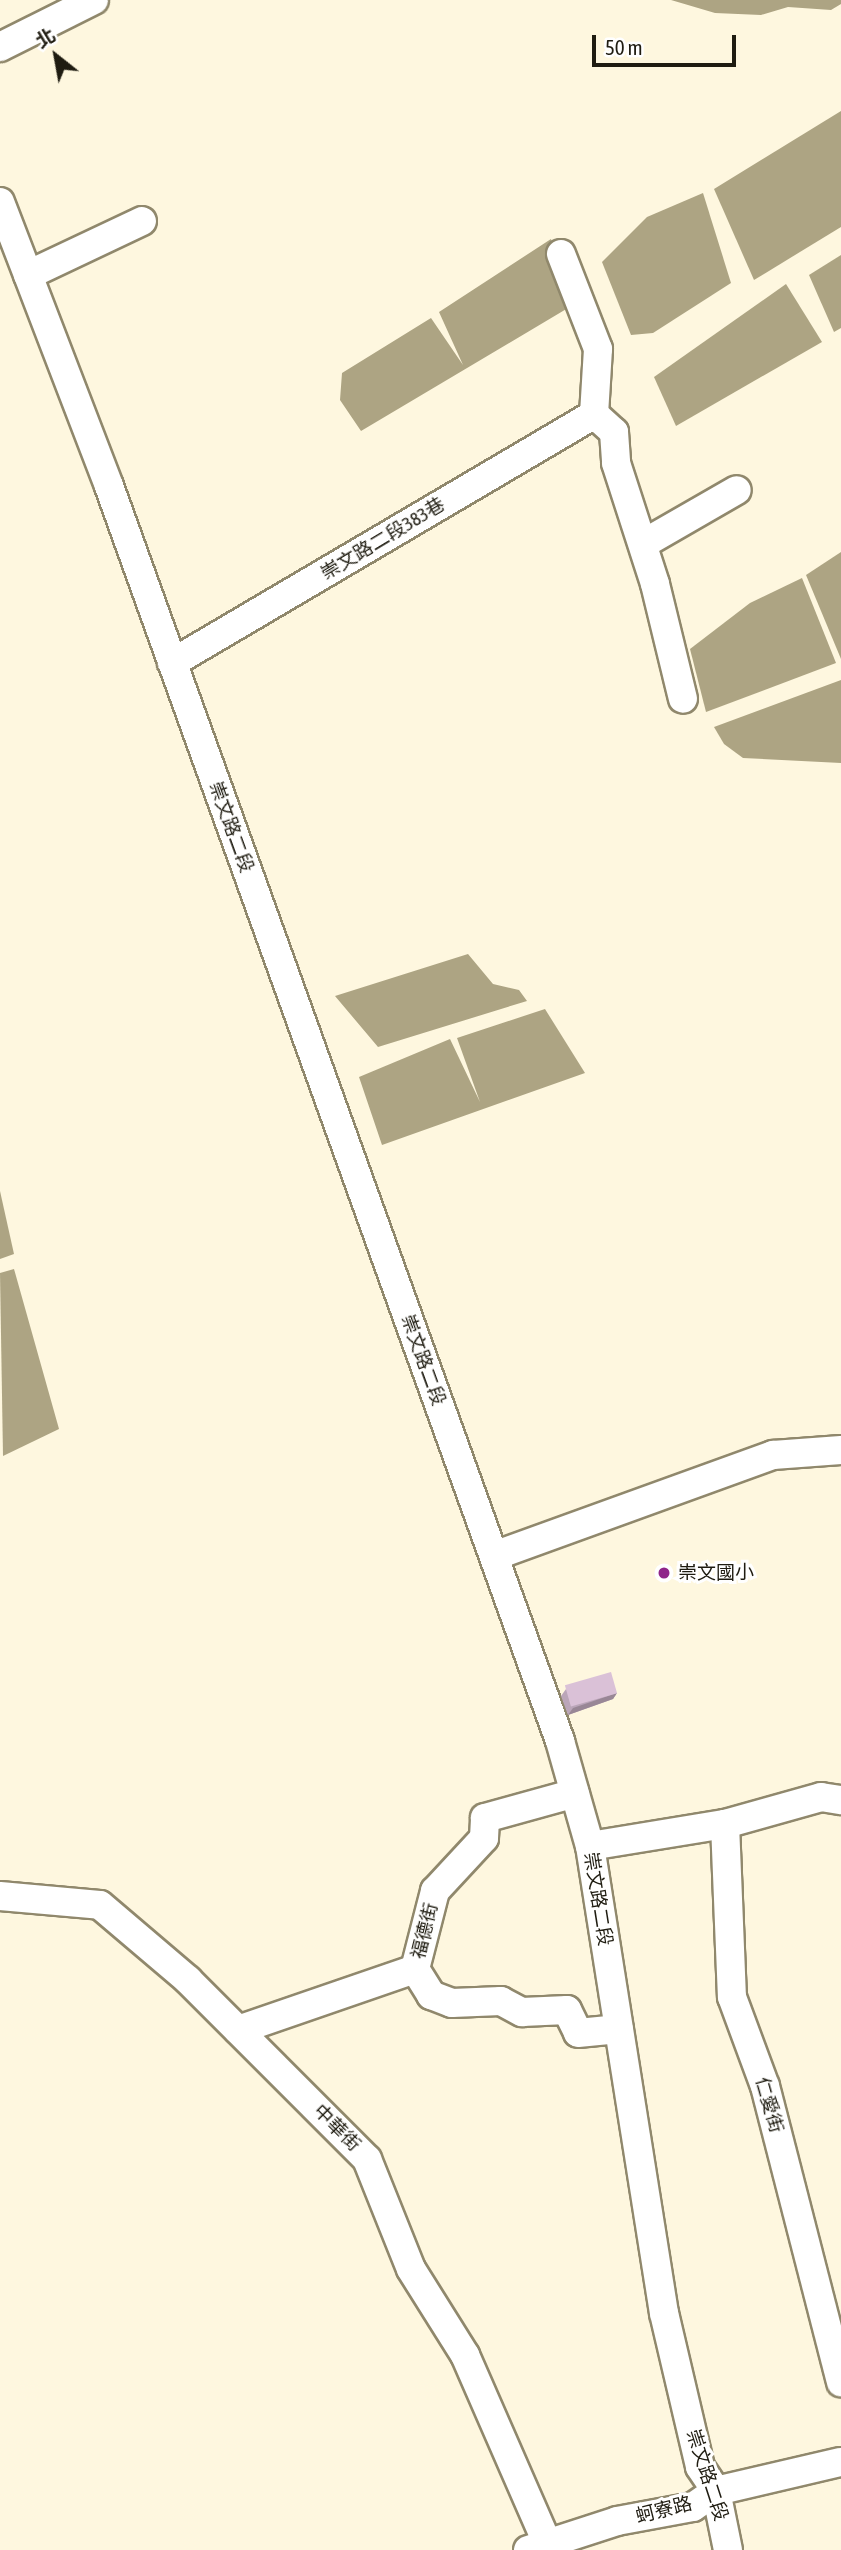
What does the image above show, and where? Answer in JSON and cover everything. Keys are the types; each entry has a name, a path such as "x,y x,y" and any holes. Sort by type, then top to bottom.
{"street":[{"path":"0,47 94,0"},
{"name":"崇文路二段","path":"0,202 172,663 494,1556 575,1793 590,1846 664,2312 700,2467 716,2491 728,2550"},
{"path":"28,275 142,221"},
{"path":"561,254 598,349 594,414 614,432 616,463 643,544 683,699"},
{"name":"崇文路二段383巷","path":"172,663 594,414"},
{"path":"643,544 737,490"},
{"path":"494,1556 773,1455 841,1450"},
{"name":"福德街","path":"238,2030 415,1969 435,1891 484,1838 485,1818 575,1793"},
{"path":"590,1846 725,1824 821,1797 841,1800"},
{"name":"仁愛街","path":"725,1824 732,1997 765,2086 841,2382"},
{"name":"中華街","path":"0,1896 100,1905 238,2030 368,2159 411,2269 465,2355 537,2547"},
{"path":"415,1969 431,1995 452,2003 501,2001 522,2012 567,2010 578,2033 619,2029"},
{"name":"蚵寮路","path":"537,2547 617,2521 693,2507 716,2491 841,2462"}],"shaded area":[{"path":"671,0 841,0 841,4 831,10 788,7 761,15 715,13"},
{"path":"841,111 841,227 754,280 714,189"},
{"path":"703,193 731,283 653,333 631,335 602,262 647,217"},
{"path":"551,239 568,308 361,431 340,400 342,373 431,318 463,365 439,312"},
{"path":"841,255 841,328 834,332 809,275"},
{"path":"786,284 822,342 676,426 654,377"},
{"path":"841,552 841,659 806,575"},
{"path":"802,578 836,663 706,712 690,649 750,603"},
{"path":"841,680 841,763 743,758 724,744 714,727"},
{"path":"468,954 493,984 519,990 527,1001 378,1047 335,996"},
{"path":"545,1009 585,1073 382,1145 359,1077 450,1039 480,1102 457,1038"},
{"path":"0,1191 14,1254 0,1259"},
{"path":"14,1269 59,1429 3,1456 0,1273"}],"building":[{"path":"611,1672 617,1693 571,1706 565,1685"}],"place":[{"name":"崇文國小","path":"664,1573"}]}
